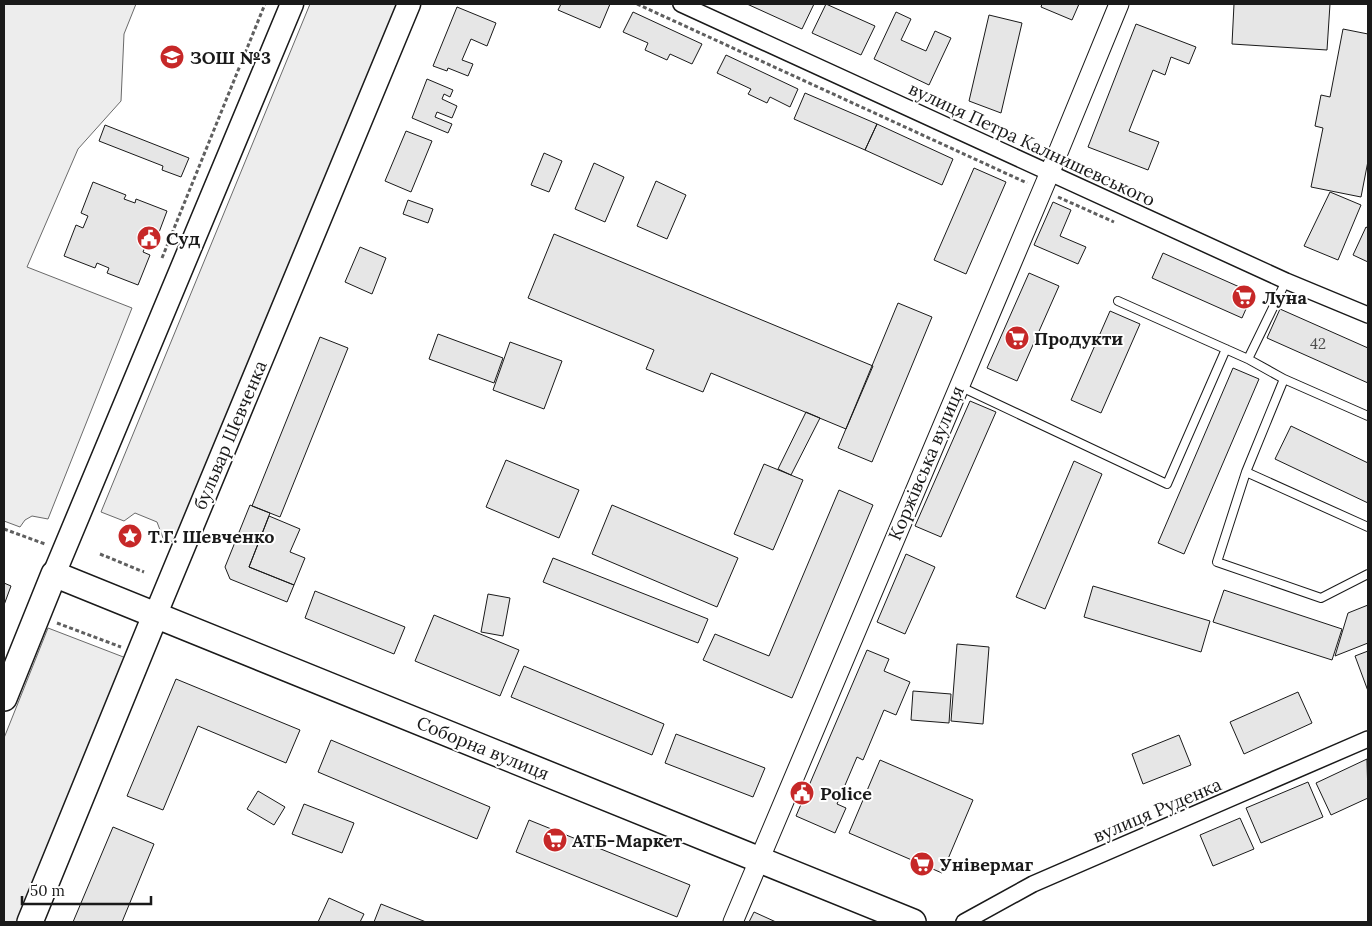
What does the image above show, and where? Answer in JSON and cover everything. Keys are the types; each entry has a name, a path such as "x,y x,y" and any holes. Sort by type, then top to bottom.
{"main road":[{"path":"4,698 292,4"},
{"name":"бульвар Шевченка","path":"30,922 154,616 409,4"},
{"name":"Соборна вулиця","path":"54,574 912,922"}],"street":[{"name":"вулиця Петра Калнишевського","path":"681,4 1286,280 1368,315"},
{"name":"Коржівська вулиця","path":"733,922 758,858 1050,172 1119,4"},
{"name":"вулиця Руденка","path":"964,922 1032,884 1368,739"}],"lane":[{"path":"1248,359 1286,280"},
{"path":"1118,301 1248,359 1284,379 1368,416"},
{"path":"959,386 1167,484 1226,349"},
{"path":"1284,379 1246,472 1217,562 1321,598 1368,574"},
{"path":"1246,472 1368,527"}],"path":[{"path":"4,529 46,544"},
{"path":"100,554 144,572"},
{"path":"56,623 127,649"}],"shaded area":[{"path":"4,4 136,4 124,34 121,101 78,149 27,267 132,308 48,519 32,516 25,520 20,527 4,521"},
{"path":"310,4 397,4 176,543 163,538 157,522 135,513 124,521 101,512"},
{"path":"48,628 126,658 22,922 4,922 4,738"}],"building":[{"path":"561,4 610,4 600,28 558,10"},
{"path":"747,4 814,4 802,29"},
{"path":"826,4 875,26 861,55 812,33"},
{"path":"1042,4 1079,4 1072,20 1041,7"},
{"path":"1234,4 1330,4 1327,50 1232,44"},
{"path":"457,7 496,23 487,46 471,39 462,60 473,64 468,76 448,68 447,71 433,66"},
{"path":"633,12 702,44 692,64 670,54 667,60 645,50 648,43 623,32"},
{"path":"896,12 911,19 901,40 926,51 935,31 951,38 929,85 874,59"},
{"path":"989,15 1022,23 1001,113 969,101"},
{"path":"1136,24 1196,47 1189,64 1171,57 1165,75 1153,70 1129,131 1159,142 1148,170 1088,147"},
{"path":"1343,29 1368,34 1368,161 1361,197 1311,187 1323,128 1315,126 1321,95 1330,97"},
{"path":"726,55 798,89 790,107 770,97 767,103 748,94 751,89 717,73"},
{"path":"427,79 453,90 450,97 444,94 442,99 457,106 452,118 437,112 435,117 452,124 448,133 412,118"},
{"path":"805,93 877,124 865,150 794,119"},
{"path":"877,124 953,159 942,185 865,150"},
{"path":"105,125 189,158 181,177 162,170 163,166 99,141"},
{"path":"406,131 432,141 411,192 385,181"},
{"path":"544,153 562,161 549,192 531,185"},
{"path":"594,163 624,177 605,222 575,209"},
{"path":"974,168 1006,182 966,274 934,260"},
{"path":"656,181 686,195 667,239 637,226"},
{"path":"93,182 126,195 124,199 135,203 136,199 167,211 155,243 148,240 143,252 150,255 138,285 107,273 109,268 97,263 95,268 64,256 76,225 83,228 88,216 81,213"},
{"path":"1330,192 1361,205 1338,260 1304,246"},
{"path":"408,200 433,209 428,223 403,214"},
{"path":"1053,202 1071,210 1060,236 1086,247 1078,264 1034,245"},
{"path":"1366,227 1368,228 1368,262 1353,255"},
{"path":"554,234 873,366 846,429 711,373 703,392 646,369 654,350 528,298"},
{"path":"360,247 386,258 372,294 345,282"},
{"path":"1163,253 1253,293 1242,318 1152,278"},
{"path":"1029,273 1059,286 1017,381 987,368"},
{"path":"898,303 932,317 872,462 838,448"},
{"path":"1280,309 1368,348 1368,383 1267,338"},
{"path":"1110,311 1140,324 1101,413 1071,400"},
{"path":"438,334 503,358 494,383 429,359"},
{"path":"320,337 348,348 280,517 252,506"},
{"path":"510,342 562,361 544,409 493,390"},
{"path":"1233,368 1259,379 1184,554 1158,543"},
{"path":"970,401 996,412 941,537 915,526"},
{"path":"806,412 820,418 791,475 778,469"},
{"path":"1291,426 1368,463 1368,503 1275,459"},
{"path":"506,460 579,490 559,538 486,507"},
{"path":"1074,461 1102,474 1045,609 1016,597"},
{"path":"764,464 803,480 773,550 734,534"},
{"path":"839,490 873,505 792,698 703,660 715,634 769,656"},
{"path":"250,505 270,513 249,567 294,585 287,602 230,579 225,567"},
{"path":"612,505 738,558 717,607 592,554"},
{"path":"269,516 300,529 290,552 305,558 294,585 249,567"},
{"path":"906,554 935,567 905,634 877,622"},
{"path":"553,558 708,619 698,643 543,582"},
{"path":"4,583 11,586 4,605"},
{"path":"1093,586 1210,621 1201,652 1084,617"},
{"path":"1224,590 1342,629 1332,660 1213,622"},
{"path":"315,591 405,627 394,654 305,618"},
{"path":"488,594 510,598 503,636 481,632"},
{"path":"1368,605 1368,643 1335,656 1348,613"},
{"path":"434,615 519,650 500,696 415,661"},
{"path":"957,644 989,647 983,724 951,721"},
{"path":"867,650 889,659 884,671 910,682 896,715 884,710 863,760 857,757 837,804 846,808 835,833 796,816"},
{"path":"1368,651 1368,691 1355,656"},
{"path":"524,666 664,724 652,755 511,697"},
{"path":"176,679 300,730 286,763 198,726 163,810 127,796"},
{"path":"913,691 951,694 949,723 911,720"},
{"path":"1298,692 1312,723 1244,754 1230,722"},
{"path":"676,734 765,768 753,797 665,763"},
{"path":"1179,735 1191,765 1143,784 1132,754"},
{"path":"331,740 490,807 477,839 318,772"},
{"path":"1367,759 1368,798 1331,815 1316,783"},
{"path":"880,760 973,800 942,873 849,833"},
{"path":"1308,782 1323,817 1261,843 1246,808"},
{"path":"258,791 285,807 274,825 247,809"},
{"path":"304,804 354,823 342,853 292,834"},
{"path":"1240,818 1254,849 1213,866 1200,835"},
{"path":"529,820 690,885 677,917 516,852"},
{"path":"113,827 154,844 122,922 73,922"},
{"path":"329,898 364,914 360,922 318,922"},
{"path":"381,904 426,922 374,922"},
{"path":"754,912 776,922 749,922"}],"place":[{"name":"ЗОШ №3","path":"172,57"},
{"name":"Суд","path":"149,238"},
{"name":"Луна","path":"1244,297"},
{"name":"Продукти","path":"1017,338"},
{"name":"Т.Г. Шевченко","path":"130,536"},
{"name":"Police","path":"802,793"},
{"name":"АТБ-Маркет","path":"555,840"},
{"name":"Універмаг","path":"922,864"}]}
